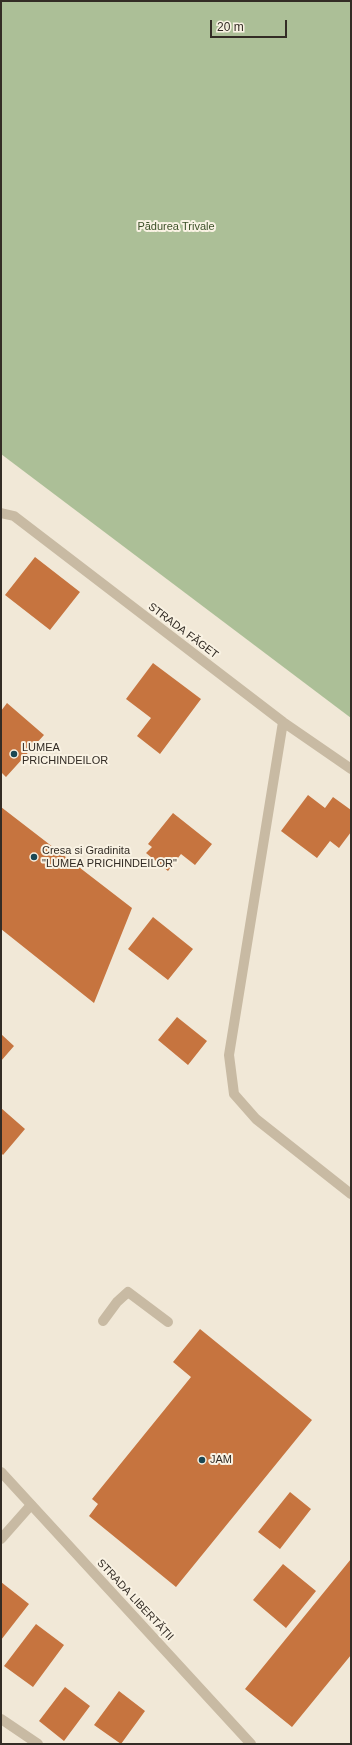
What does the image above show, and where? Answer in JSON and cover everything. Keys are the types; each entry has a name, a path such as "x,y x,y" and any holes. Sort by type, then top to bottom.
{"street":[{"name":"STRADA FĂGET","path":"1,513 14,516 283,722 351,770"},
{"path":"283,722 229,1055 234,1094 256,1119 351,1194"},
{"path":"103,1321 117,1302 128,1292 168,1322"},
{"name":"STRADA LIBERTĂȚII","path":"1,1472 251,1744"},
{"path":"1,1539 31,1504"},
{"path":"1,1719 38,1744"}],"green space":[{"name":"Pădurea Trivale","path":"1,1 351,1 351,718 1,454"}],"building":[{"path":"35,557 80,592 50,630 5,595"},
{"path":"153,663 201,699 160,754 137,736 151,718 126,699"},
{"name":"LUMEA PRICHINDEILOR","path":"7,703 44,735 6,777 1,772 1,711"},
{"path":"308,795 325,808 333,797 351,810 351,832 339,848 330,841 317,858 281,831"},
{"name":"Cresa si Gradinita \"LUMEA PRICHINDEILOR\"","path":"1,807 132,908 94,1003 1,929"},
{"path":"173,813 212,844 195,865 181,854 168,871 146,853 152,847 148,844"},
{"path":"153,917 193,949 168,980 128,949"},
{"path":"177,1017 207,1041 188,1065 158,1040"},
{"path":"1,1034 14,1046 1,1061"},
{"path":"1,1108 25,1129 3,1155 1,1153"},
{"name":"JAM","path":"200,1329 312,1420 176,1587 89,1516 98,1504 92,1499 191,1377 173,1362"},
{"path":"290,1492 311,1509 280,1549 258,1532"},
{"path":"351,1559 351,1655 292,1727 245,1689"},
{"path":"283,1564 316,1591 286,1628 253,1600"},
{"path":"1,1582 29,1604 1,1640"},
{"path":"36,1624 64,1645 33,1687 4,1666"},
{"path":"65,1687 90,1706 64,1741 39,1721"},
{"path":"119,1691 145,1711 121,1744 94,1725"}],"place":[{"name":"LUMEA PRICHINDEILOR","path":"14,754"},
{"name":"Cresa si Gradinita \"LUMEA PRICHINDEILOR\"","path":"34,857"},
{"name":"JAM","path":"202,1460"}]}
